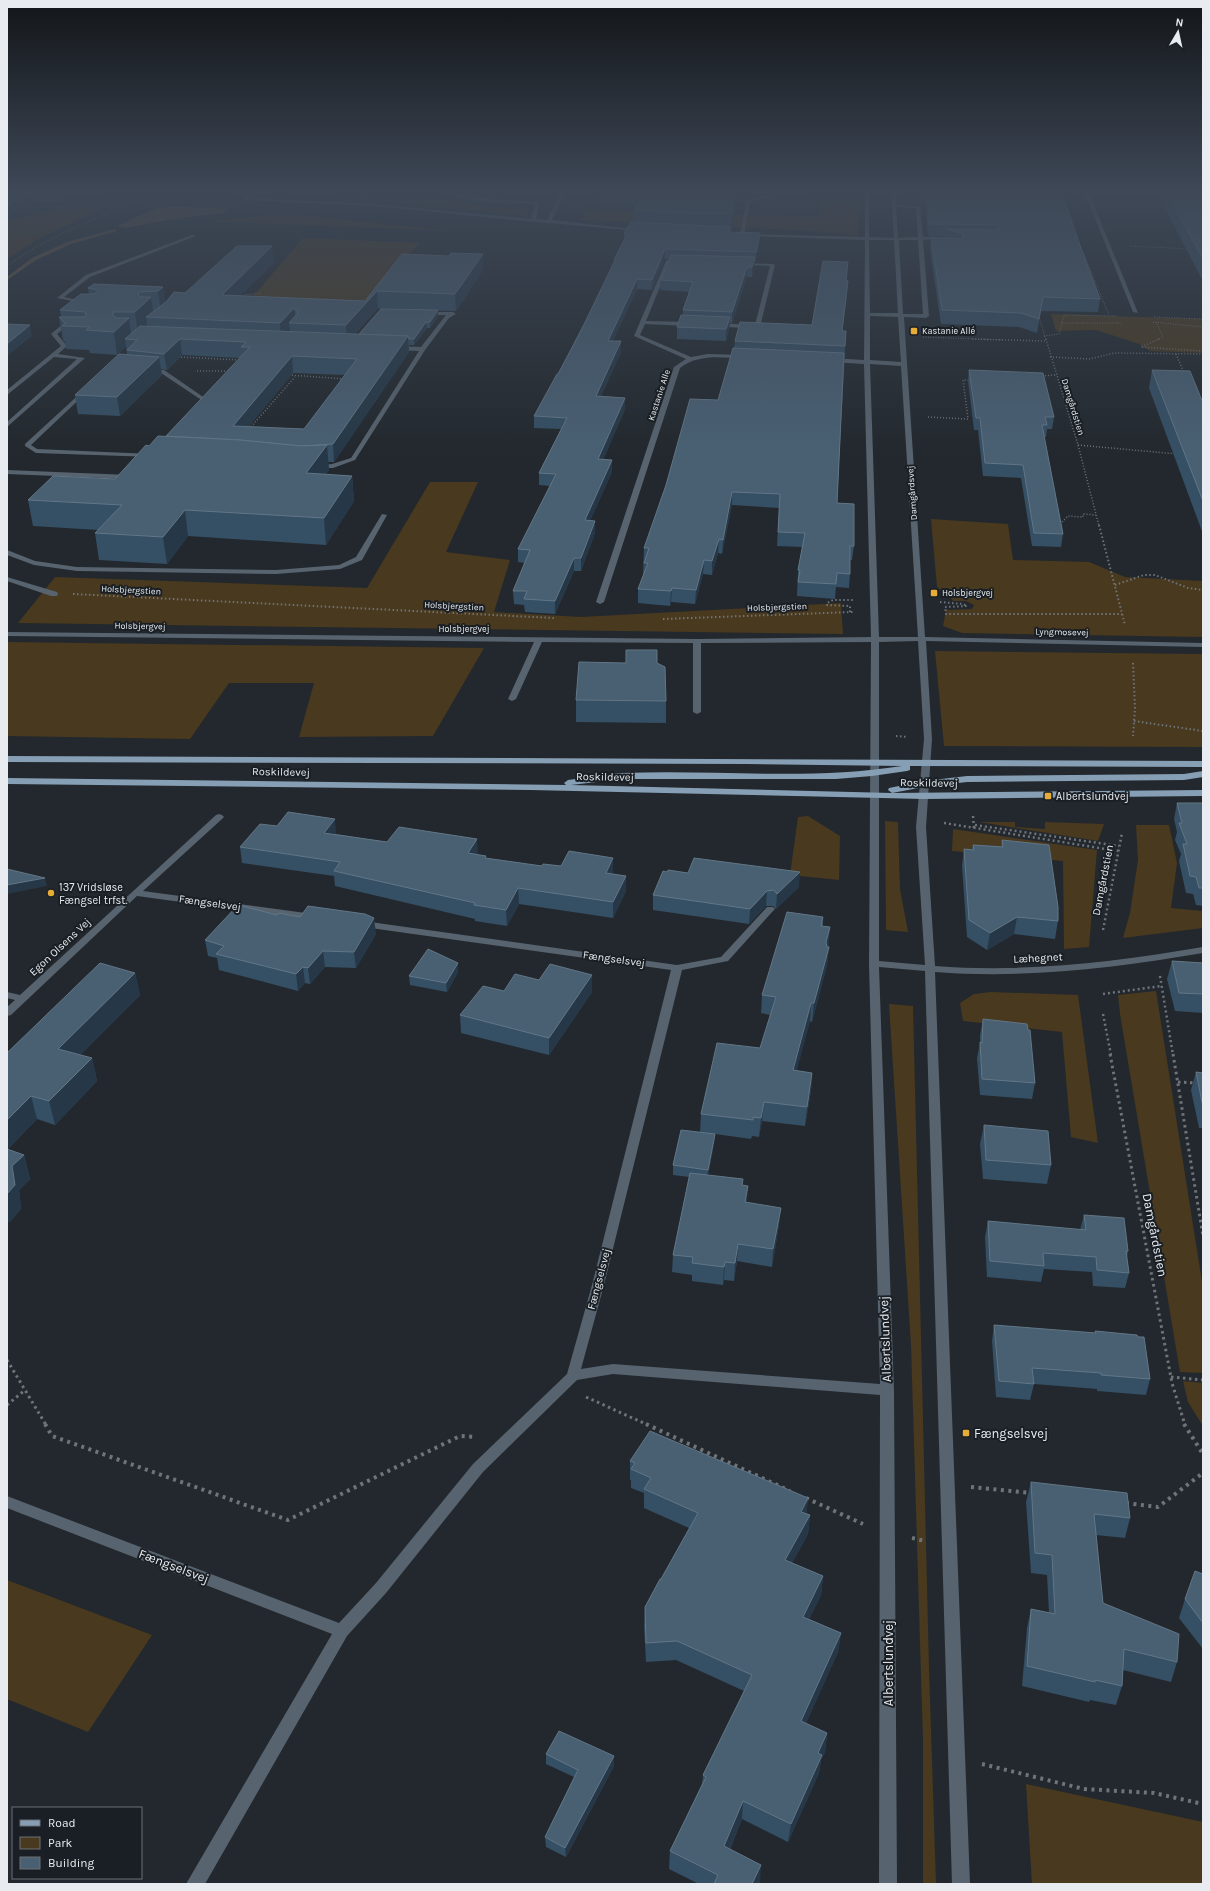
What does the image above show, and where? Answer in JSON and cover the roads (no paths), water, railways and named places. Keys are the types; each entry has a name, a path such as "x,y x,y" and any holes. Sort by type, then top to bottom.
{"main road":[{"name":"Roskildevej","path":"7,759 1203,764"},
{"path":"530,788 622,776 822,778 875,774 926,764"},
{"path":"874,794 924,784 967,779 1184,777 1203,774"},
{"name":"Roskildevej","path":"7,781 530,788 924,796 1203,793"}],"street":[{"path":"84,279 60,298 88,304 84,308"},
{"path":"660,279 637,336 689,358 719,356 750,357"},
{"path":"711,325 757,327 769,279"},
{"path":"867,279 867,362 875,601 876,735 874,794"},
{"name":"Damgårdsvej","path":"899,279 901,336 908,416 920,639 928,739 924,796"},
{"path":"867,314 926,316 924,279"},
{"path":"1122,279 1136,312"},
{"path":"7,393 64,346 54,334 79,312"},
{"path":"311,467 333,466 353,459 423,349 447,317 453,314 417,313"},
{"path":"642,322 695,325"},
{"path":"56,336 64,336"},
{"path":"386,348 423,349"},
{"path":"7,425 82,358 53,355"},
{"name":"Kastanie Alle","path":"600,602 677,367 689,358"},
{"path":"827,360 904,364"},
{"path":"140,369 164,372 206,401 196,413"},
{"path":"88,388 27,445 36,451 162,457"},
{"path":"7,472 130,477"},
{"path":"7,552 34,563 77,569 276,572 340,567 359,558 384,515"},
{"path":"7,579 54,594"},
{"name":"Holsbjergvej","path":"7,634 696,641 920,639"},
{"path":"512,699 539,639"},
{"name":"Lyngmosevej","path":"920,639 1203,645"},
{"path":"696,641 697,712"},
{"name":"Albertslundvej","path":"874,794 874,964 887,1390 888,1884"},
{"path":"924,796 921,827 930,968 949,1484 961,1884"},
{"name":"Egon Olsens Vej","path":"7,1013 135,892 219,817"},
{"name":"Fængselsvej","path":"135,892 326,919"},
{"path":"677,968 724,959 770,909"},
{"name":"Fængselsvej","path":"195,1884 342,1630 381,1588 478,1468 573,1376 598,1285 677,968 349,922"},
{"name":"Læhegnet","path":"874,964 1014,972 1132,962 1203,950"},
{"path":"7,995 22,999"},
{"path":"573,1376 613,1369 887,1390"},
{"name":"Fængselsvej","path":"7,1502 342,1630"}],"place":[{"name":"Kastanie Allé","path":"914,331"},
{"name":"Holsbjergvej","path":"934,593"},
{"name":"Albertslundvej","path":"1048,796"},
{"name":"137 Vridsløse Fængsel trfst.","path":"51,893"},
{"name":"Fængselsvej","path":"966,1433"}]}
